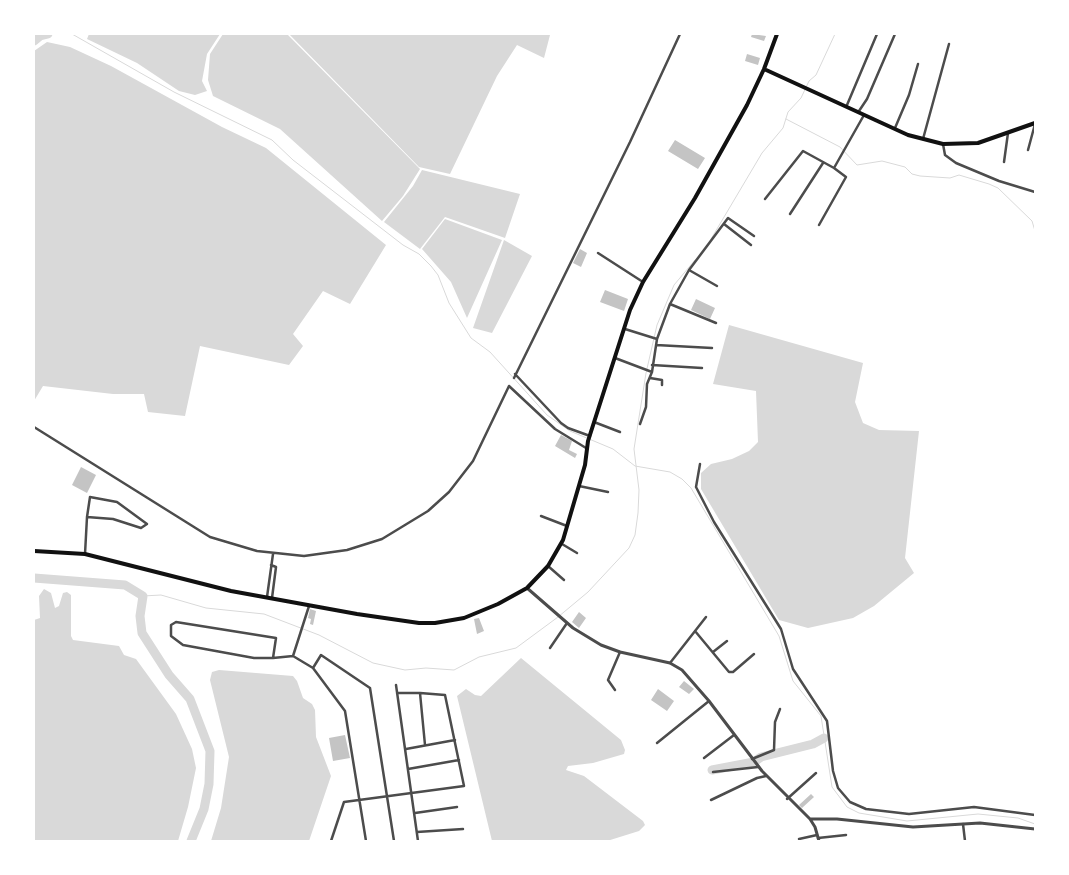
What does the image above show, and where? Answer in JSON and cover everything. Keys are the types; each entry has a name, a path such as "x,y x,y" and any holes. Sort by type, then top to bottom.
{"main road":[{"path":"34,551 85,554 193,582 309,606 403,621 435,623 464,618 527,588 548,566 562,544 580,486 589,438 625,329 643,282 706,180 764,69 777,34"},
{"path":"764,69 804,85 895,128 923,139 943,144 960,145 983,142 1035,123"}],"street":[{"path":"589,438 568,428 514,376 630,142 680,34"},
{"path":"847,106 877,34"},
{"path":"859,111 867,99 895,34"},
{"path":"923,139 948,44"},
{"path":"895,128 909,95 918,64"},
{"path":"834,168 865,114"},
{"path":"1028,150 1035,123"},
{"path":"1004,162 1008,133"},
{"path":"943,144 945,155 956,162 999,181 1035,192"},
{"path":"765,199 803,151 846,177 819,225"},
{"path":"790,214 823,163"},
{"path":"640,424 646,407 647,384 652,372 654,338 661,320 689,270 728,218 754,236"},
{"path":"724,224 751,245"},
{"path":"598,253 643,282"},
{"path":"689,270 718,286"},
{"path":"670,304 716,323"},
{"path":"625,329 654,338"},
{"path":"655,345 712,348"},
{"path":"615,358 652,372"},
{"path":"652,366 702,368"},
{"path":"650,378 662,380 662,385"},
{"path":"34,427 210,537 234,546 273,554 304,556 347,550 382,539 428,511 449,492 473,461 509,386 555,428 586,448"},
{"path":"594,422 620,432"},
{"path":"700,464 696,487 714,522 781,629 794,669 827,721 833,771 838,788 850,802 866,809 909,814 974,807 1035,815"},
{"path":"580,486 608,492"},
{"path":"85,554 87,517 90,497 117,502 147,524 141,528 113,519 87,517"},
{"path":"541,516 568,526"},
{"path":"562,544 577,553"},
{"path":"269,597 273,554"},
{"path":"548,566 564,580"},
{"path":"527,588 567,623 601,645 620,652 670,663 682,670 709,701 757,766 787,799 810,820 818,838"},
{"path":"293,656 309,606"},
{"path":"670,663 706,617"},
{"path":"273,658 276,638 176,622 171,625 171,636 183,645 254,658 273,658 293,656 313,668 345,711 366,841"},
{"path":"550,648 567,623"},
{"path":"695,631 730,673 754,654"},
{"path":"712,652 727,642"},
{"path":"615,690 608,680 620,652"},
{"path":"313,668 321,655 370,688 394,841"},
{"path":"396,685 411,792 416,813 418,841"},
{"path":"331,841 344,802 359,798 464,786 445,695 398,693"},
{"path":"420,693 426,745"},
{"path":"657,743 709,701"},
{"path":"753,760 774,750 775,722 780,709"},
{"path":"704,758 734,735"},
{"path":"406,749 455,740"},
{"path":"408,769 459,760"},
{"path":"713,772 757,766"},
{"path":"787,799 816,773"},
{"path":"711,800 757,778 766,776"},
{"path":"416,813 457,806"},
{"path":"810,820 850,820 913,827 963,823 1035,830"},
{"path":"963,823 965,841"},
{"path":"417,832 463,829"},
{"path":"799,839 846,835"}],"shaded area":[{"path":"89,34 220,34 207,54 202,81 207,91 195,95 179,91 137,63 87,39"},
{"path":"223,34 287,34 420,169 403,196 382,221 280,129 213,96 208,80 210,54"},
{"path":"289,34 550,35 544,58 517,45 497,76 450,174 419,167"},
{"path":"47,42 70,47 111,66 222,127 266,148 386,245 350,304 323,291 293,334 303,346 289,365 200,346 185,416 148,412 144,394 113,394 43,386 34,401 34,51"},
{"path":"422,170 520,194 505,238 445,217 420,249 384,222 413,186"},
{"path":"445,219 502,240 467,318 451,282 422,249"},
{"path":"504,240 532,256 492,333 473,328"},
{"path":"729,325 863,363 855,402 863,423 879,430 919,431 905,558 914,573 874,606 853,618 808,628 779,620 701,489 701,473 711,464 732,459 749,451 758,442 756,391 713,384"},
{"path":"44,589 51,593 55,608 59,606 63,593 67,592 71,595 71,636 73,640 119,646 124,655 136,659 176,714 192,749 196,768 188,807 178,841 34,841 34,620 40,618 39,596"},
{"path":"521,658 621,740 625,750 624,754 593,763 568,766 566,770 584,776 643,821 645,825 639,831 607,841 492,841 457,696 466,689 475,695 481,696"},
{"path":"219,670 293,676 297,681 303,698 312,704 315,710 316,737 331,776 309,841 211,841 221,808 229,757 210,680 212,672"}],"building":[{"path":"752,34 766,36 764,41 751,37"},
{"path":"747,54 760,58 758,65 745,61"},
{"path":"675,140 705,158 698,169 668,151"},
{"path":"580,249 587,253 581,267 573,263"},
{"path":"605,290 628,299 624,311 600,302"},
{"path":"696,299 715,308 710,319 691,310"},
{"path":"561,435 572,441 569,450 577,454 575,458 555,446"},
{"path":"81,467 96,475 87,493 72,485"},
{"path":"310,609 316,611 313,625 310,624 311,619 308,618"},
{"path":"579,612 586,618 579,628 572,622"},
{"path":"479,618 484,631 477,634 474,619"},
{"path":"684,681 694,689 689,694 679,687"},
{"path":"658,689 674,701 667,711 651,700"},
{"path":"345,735 350,758 333,761 329,738"},
{"path":"811,794 814,797 802,808 799,805"}],"waterway":[{"path":"34,41 40,36 48,34"},
{"path":"72,34 174,92 272,140 293,160 403,245 419,254 438,275 449,303 471,338 490,352 547,415 570,431 613,449 635,466 670,472 682,479 691,488 779,636 793,681 821,716 832,787 847,807 859,813 907,821 978,814 1018,818 1035,824"},
{"path":"711,239 762,153 783,128 788,112 801,98 809,81 816,75 835,34"},
{"path":"786,119 840,147 857,165 882,161 905,167 912,174 920,176 950,178 959,175 998,188 1032,221 1035,231"},
{"path":"143,596 161,595 206,608 264,614 319,635 373,663 405,670 426,668 454,670 479,657 516,648 588,592 629,548 635,535 639,490 634,449 646,373 657,325 674,285 695,260"},
{"path":"34,578 125,585 143,596 140,616 142,633 169,675 190,699 210,751 209,784 204,809 191,841"},
{"path":"712,770 754,762 761,757 813,744 824,738"}]}
